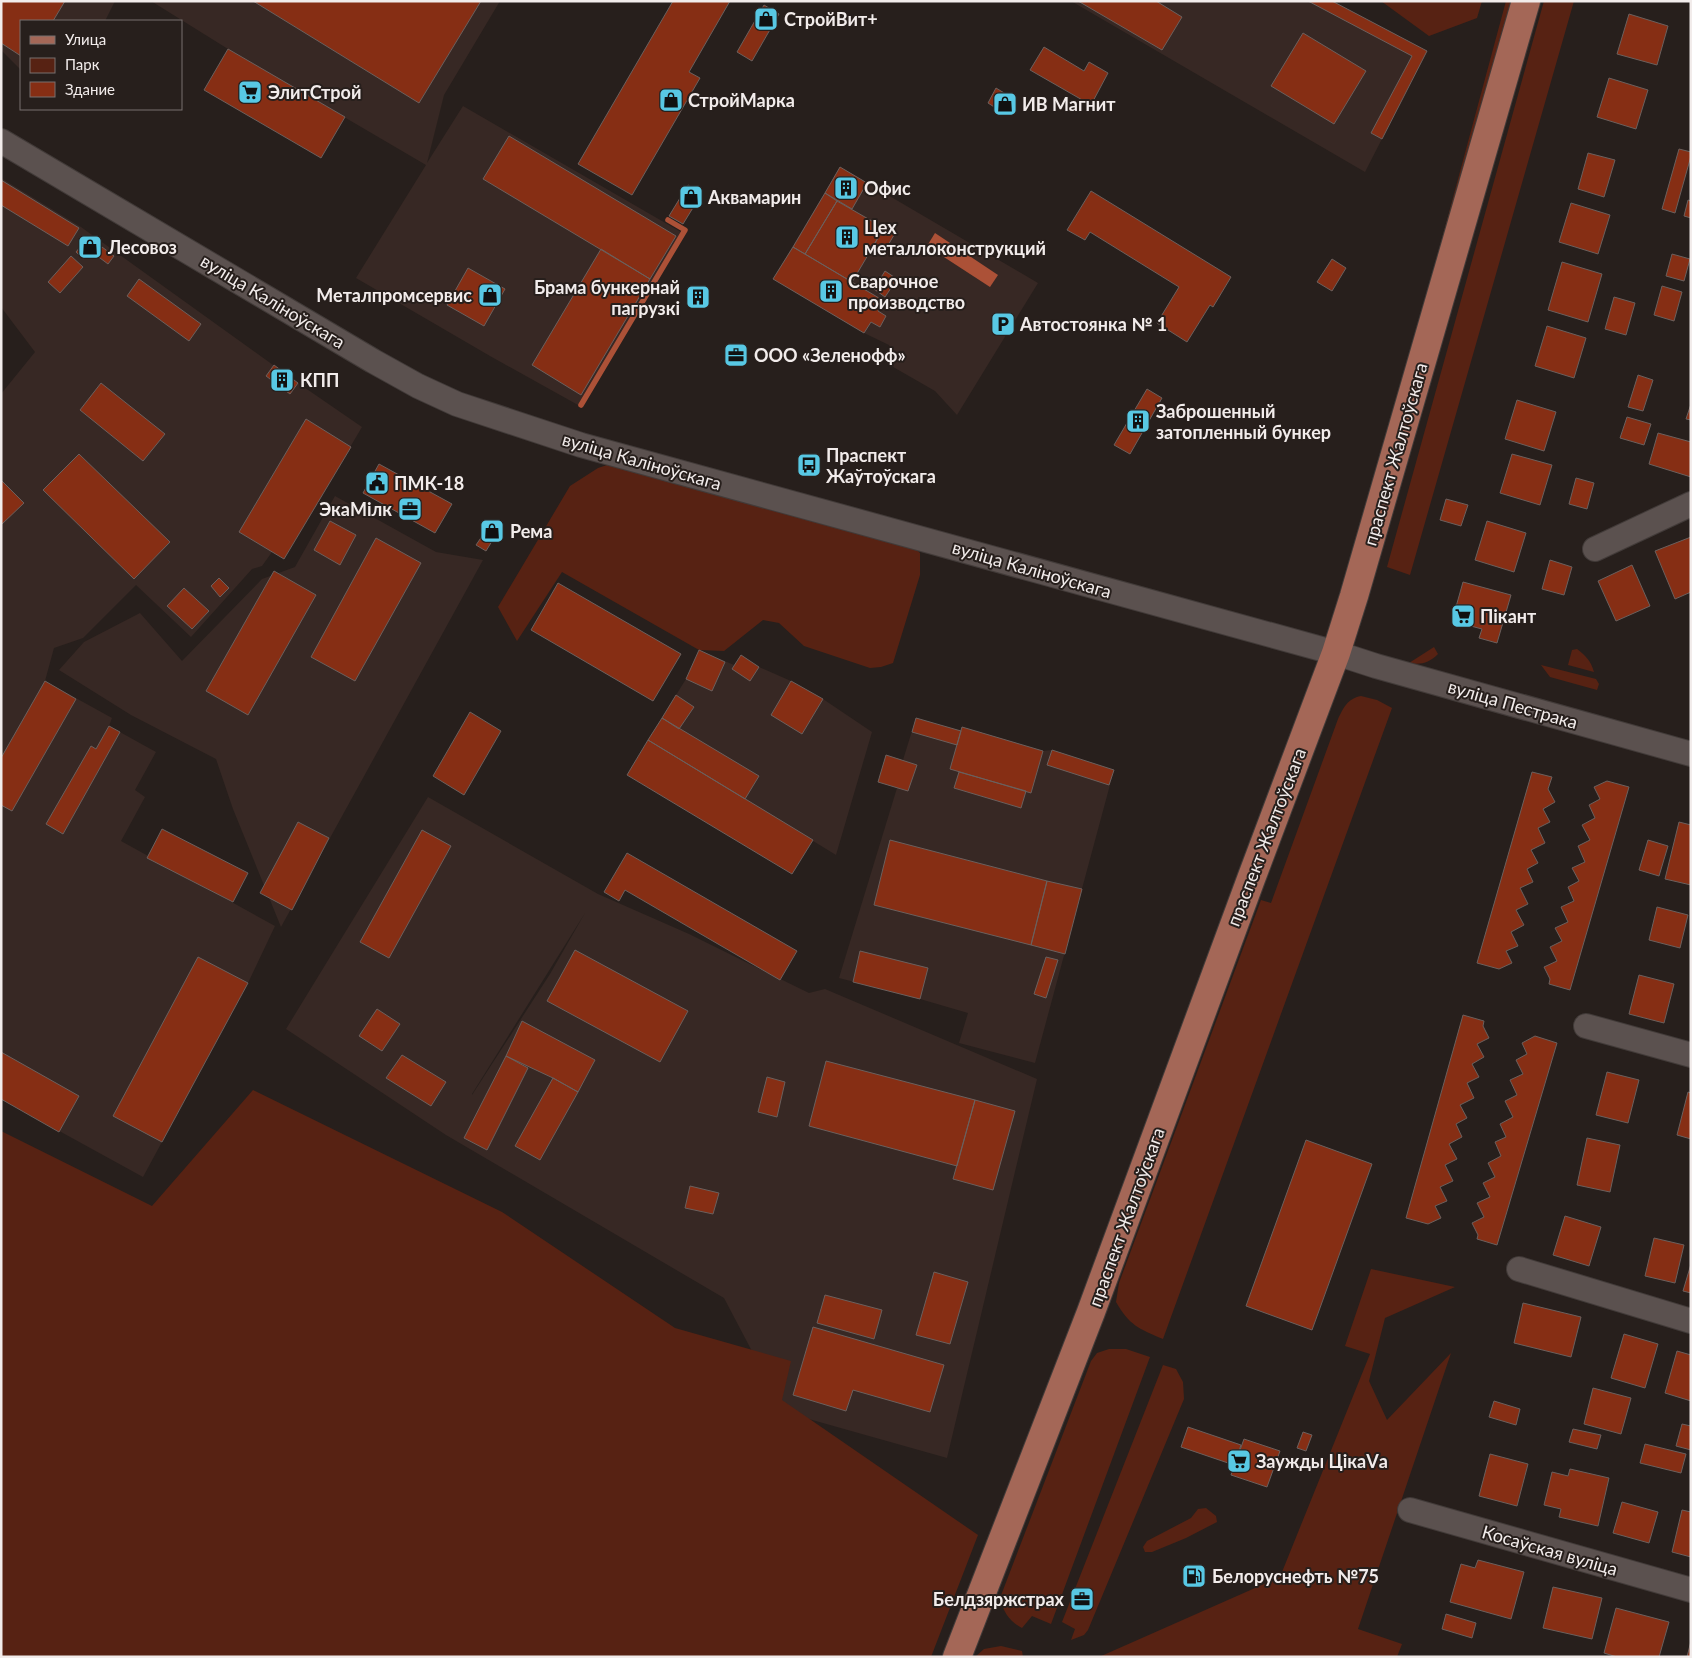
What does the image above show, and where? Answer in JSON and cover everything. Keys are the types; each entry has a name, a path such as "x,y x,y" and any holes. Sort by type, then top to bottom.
{"main road":[{"name":"праспект Жалтоўскага","path":"957,1657 1091,1312 1247,888 1336,653 1526,1"}],"street":[{"name":"вуліца Каліноўскага","path":"1,141 373,361 418,386 457,404 581,445 1336,653"},
{"path":"1595,549 1691,504"},
{"name":"вуліца Пестрака","path":"1336,653 1376,666 1691,754"},
{"path":"1586,1026 1691,1054"},
{"path":"1520,1269 1691,1321"},
{"name":"Косаўская вуліца","path":"1410,1510 1691,1590"}],"shaded area":[{"path":"1,1 115,1 106,20 20,20 20,69 1,50"},
{"path":"151,1 500,1 444,95 427,163 463,106 681,232 578,405 356,278 426,165"},
{"path":"1071,1 1332,1 1427,51 1365,172"},
{"path":"840,167 1038,283 957,415 935,391 888,364 892,356 889,345 864,333 773,279"},
{"path":"1,178 81,227 362,427 284,559 272,552 262,566 252,569 191,637 136,585 83,638 54,648 45,681 112,718 109,726 156,752 135,790 145,797 121,841 275,926 248,983 143,1177 1,1099 1,394 35,352 1,307"},
{"path":"935,233 998,275 990,287 927,246"},
{"path":"335,496 436,552 483,560 281,927 233,809 216,759 131,715 59,670 84,642 140,613 182,661 262,579 295,567"},
{"path":"699,650 734,665 741,655 759,667 791,681 823,699 872,732 836,855 648,740 686,679"},
{"path":"916,718 960,731 962,727 1043,751 1052,750 1114,770 1035,1063 959,1043 968,1013 839,978 897,788 878,782 886,755 903,760"},
{"path":"428,797 598,894 689,934 809,993 825,989 1037,1079 947,1458 784,1412 724,1298 446,1135 286,1029","holes":["585,913 550,974 472,1095"]}],"green space":[{"path":"1381,1 1482,1 1477,18 1429,36"},
{"path":"1506,1 1515,1 1440,270 1434,268"},
{"path":"1544,1 1574,1 1410,575 1387,567"},
{"path":"610,464 910,544 920,553 920,575 893,663 870,668 804,646 779,623 763,620 724,651 699,650 562,572 517,641 498,607 570,486 598,468"},
{"path":"1434,647 1438,654 1428,661 1417,664 1409,663"},
{"path":"1577,649 1588,659 1594,672 1568,665 1572,650"},
{"path":"1541,665 1596,679 1599,684 1597,690 1550,677"},
{"path":"1361,696 1377,700 1392,708 1163,1339 1141,1329 1125,1316 1116,1302 1119,1283 1261,900 1271,903 1338,719 1349,701"},
{"path":"253,1090 502,1212 675,1328 791,1361 782,1400 978,1535 931,1657 1,1657 1,1131 152,1206"},
{"path":"1371,1269 1455,1287 1385,1318 1369,1381 1387,1420 1451,1353 1358,1629 1402,1644 1397,1657 1099,1657 1280,1577 1370,1354 1345,1346"},
{"path":"1109,1349 1126,1349 1150,1357 1051,1624 1032,1616 1022,1628 1008,1616 1000,1598 1091,1361 1097,1353"},
{"path":"1163,1365 1176,1369 1183,1382 1184,1399 1088,1630 1084,1635 1071,1640 1075,1629 1062,1622"},
{"path":"1206,1508 1216,1516 1217,1522 1186,1538 1152,1552 1145,1552 1143,1547 1147,1541 1191,1518 1198,1509"},
{"path":"1001,1646 1022,1651 1023,1657 975,1657 984,1649"}],"building":[{"path":"1,1 65,1 54,20 20,20 20,55 1,43"},
{"path":"253,1 481,1 419,103"},
{"path":"673,1 730,1 689,72 700,78 632,195 578,164"},
{"path":"1078,1 1156,1 1182,17 1162,50"},
{"path":"1308,1 1332,1 1427,51 1382,139 1371,133 1412,56"},
{"path":"764,5 779,14 752,61 737,52"},
{"path":"1629,14 1668,26 1657,65 1617,54"},
{"path":"1303,33 1366,71 1334,124 1271,86"},
{"path":"1044,47 1084,71 1089,62 1108,73 1091,105 1030,70"},
{"path":"228,49 345,117 321,158 204,90"},
{"path":"1609,78 1648,90 1636,129 1597,117"},
{"path":"996,88 1014,99 1005,114 988,103"},
{"path":"509,136 676,236 650,279 483,179"},
{"path":"1679,149 1691,152 1691,156 1675,213 1662,209"},
{"path":"1588,153 1615,160 1604,197 1578,189"},
{"name":"Офис","path":"840,167 867,183 852,209 825,193"},
{"path":"1,180 79,228 68,246 1,205"},
{"path":"688,185 702,193 683,224 669,216"},
{"path":"1091,191 1231,277 1213,307 1210,305 1187,342 1157,323 1179,287 1090,232 1085,240 1067,230"},
{"path":"825,193 837,201 805,254 793,247"},
{"path":"1688,200 1691,201 1691,218 1684,216"},
{"name":"Цех металлоконструкций","path":"837,201 884,228 852,282 805,254"},
{"path":"1571,203 1610,215 1598,254 1559,242"},
{"path":"884,228 894,235 884,252 873,246"},
{"path":"86,240 94,247 84,259 76,252"},
{"path":"102,247 114,256 108,264 96,255"},
{"name":"Сварочное производство","path":"793,247 884,301 878,311 886,316 880,327 871,322 864,333 773,279"},
{"path":"601,249 650,279 581,395 532,365"},
{"path":"1672,254 1690,259 1684,281 1666,276"},
{"path":"71,256 83,267 60,293 48,282"},
{"path":"1332,259 1346,268 1332,291 1317,282"},
{"path":"1562,262 1602,274 1588,322 1548,310"},
{"path":"468,268 505,289 484,326 447,305"},
{"path":"885,271 897,279 885,297 874,289"},
{"path":"139,279 201,324 189,341 127,296"},
{"path":"1662,286 1682,292 1674,321 1654,315"},
{"name":"Брама бункернай пагрузкі","path":"693,290 706,294 703,305 689,301"},
{"path":"1614,297 1635,303 1626,335 1605,329"},
{"path":"1547,326 1586,338 1574,378 1535,366"},
{"path":"739,346 747,350 740,361 733,357"},
{"name":"КПП","path":"274,365 298,383 290,394 266,376"},
{"path":"1638,375 1653,380 1643,411 1628,407"},
{"path":"101,383 165,434 143,461 80,410"},
{"name":"Заброшенный затопленный бункер","path":"1147,389 1162,398 1130,454 1114,445"},
{"path":"1517,400 1556,412 1544,451 1505,439"},
{"path":"1691,404 1691,420 1686,419"},
{"path":"1627,417 1651,424 1644,445 1620,438"},
{"path":"306,419 351,447 284,559 239,532"},
{"path":"1658,433 1691,442 1691,477 1649,464"},
{"path":"79,454 170,542 134,579 43,490"},
{"path":"1512,454 1552,465 1540,505 1500,493"},
{"path":"379,464 452,504 435,533 363,493"},
{"path":"1576,478 1594,483 1587,509 1569,504"},
{"path":"1,480 24,503 1,525"},
{"path":"1446,499 1468,505 1461,526 1440,520"},
{"path":"330,521 356,535 340,565 314,550"},
{"path":"1487,521 1526,533 1514,572 1475,560"},
{"path":"491,523 500,528 486,551 476,545"},
{"path":"1691,537 1691,592 1675,599 1655,551"},
{"path":"376,538 421,563 355,681 311,657"},
{"path":"1550,560 1572,567 1564,595 1542,589"},
{"path":"1632,565 1650,606 1616,621 1598,581"},
{"path":"274,571 316,595 248,715 206,691"},
{"path":"219,578 229,588 220,597 211,586"},
{"path":"1463,582 1511,595 1497,643 1479,638 1482,629 1452,621"},
{"path":"558,583 681,654 653,701 531,630"},
{"path":"184,588 209,611 192,629 167,606"},
{"path":"699,650 725,662 712,691 686,679"},
{"path":"741,655 759,667 750,681 732,669"},
{"path":"45,681 76,699 12,811 1,805 1,758"},
{"path":"791,681 823,699 802,734 771,715"},
{"path":"676,695 694,707 679,729 662,718"},
{"path":"470,712 501,731 464,795 433,776"},
{"path":"662,718 759,776 745,799 648,740"},
{"path":"916,718 961,731 957,745 912,732"},
{"path":"109,726 120,732 63,834 46,824 91,746 96,749"},
{"path":"962,727 1043,751 1031,793 950,769"},
{"path":"648,740 813,840 792,874 627,775"},
{"path":"1052,750 1114,770 1109,785 1047,765"},
{"path":"886,755 917,765 908,791 878,782"},
{"path":"959,772 1026,791 1021,808 954,788"},
{"path":"1532,772 1552,777 1548,789 1555,802 1543,809 1550,822 1538,828 1545,843 1531,850 1538,863 1527,869 1533,882 1520,888 1528,904 1516,910 1524,925 1511,932 1518,946 1506,951 1512,963 1499,969 1477,963"},
{"path":"1607,781 1629,787 1570,990 1549,984 1550,979 1544,967 1557,961 1550,947 1562,941 1555,928 1568,922 1561,907 1574,901 1568,887 1579,881 1572,868 1585,862 1578,846 1590,840 1582,825 1595,818 1589,805 1600,799 1594,787"},
{"path":"298,822 329,838 292,910 260,893"},
{"path":"1679,822 1691,825 1691,885 1665,879"},
{"path":"162,829 248,873 233,902 147,858"},
{"path":"422,830 451,846 389,958 360,942"},
{"path":"890,840 1047,881 1031,945 874,905"},
{"path":"1648,840 1668,846 1659,876 1639,870"},
{"path":"627,853 797,951 780,980 625,890 619,901 604,892"},
{"path":"1047,881 1082,889 1065,954 1031,945"},
{"path":"1657,907 1688,915 1680,948 1649,940"},
{"path":"575,950 688,1011 660,1062 547,1001"},
{"path":"860,951 928,968 920,999 853,982"},
{"path":"198,957 248,983 162,1142 113,1116"},
{"path":"1046,957 1058,960 1046,998 1034,994"},
{"path":"1639,975 1674,984 1664,1023 1629,1014"},
{"path":"377,1009 400,1024 382,1051 359,1036"},
{"path":"1463,1015 1484,1021 1483,1026 1489,1038 1477,1044 1484,1057 1472,1064 1479,1077 1467,1083 1474,1098 1460,1105 1467,1118 1456,1124 1462,1137 1449,1144 1457,1159 1445,1165 1453,1181 1440,1187 1447,1201 1435,1206 1441,1218 1428,1224 1406,1218"},
{"path":"522,1021 595,1060 578,1092 506,1056"},
{"path":"1535,1036 1557,1043 1497,1245 1477,1239 1478,1235 1472,1223 1484,1217 1477,1203 1490,1197 1483,1183 1495,1177 1488,1163 1501,1156 1495,1142 1506,1137 1500,1124 1513,1117 1505,1101 1517,1095 1510,1080 1523,1074 1516,1060 1527,1054 1522,1043"},
{"path":"1,1052 79,1096 59,1132 1,1099"},
{"path":"402,1055 446,1082 431,1106 386,1078"},
{"path":"506,1056 528,1068 487,1150 464,1138"},
{"path":"826,1061 975,1100 957,1166 809,1126"},
{"path":"1607,1072 1639,1080 1628,1123 1596,1115"},
{"path":"767,1077 785,1082 777,1117 758,1112"},
{"path":"553,1078 578,1092 540,1160 515,1146"},
{"path":"1688,1092 1691,1093 1691,1139 1677,1135"},
{"path":"975,1100 1015,1111 993,1190 953,1179"},
{"path":"1587,1138 1620,1145 1610,1192 1577,1185"},
{"path":"1306,1140 1372,1164 1312,1330 1246,1306"},
{"path":"690,1186 719,1193 713,1214 685,1208"},
{"path":"1565,1216 1601,1227 1589,1266 1553,1255"},
{"path":"1654,1238 1684,1245 1675,1283 1645,1276"},
{"path":"1691,1264 1691,1293 1683,1291"},
{"path":"934,1272 968,1282 950,1344 916,1335"},
{"path":"825,1295 882,1310 874,1339 817,1323"},
{"path":"1523,1303 1581,1317 1571,1357 1514,1343"},
{"path":"813,1327 944,1365 930,1412 853,1390 846,1411 793,1395"},
{"path":"1624,1334 1658,1344 1645,1388 1611,1378"},
{"path":"1677,1351 1691,1355 1691,1401 1665,1393"},
{"path":"1593,1388 1631,1398 1621,1434 1584,1424"},
{"path":"1494,1401 1520,1409 1516,1425 1489,1417"},
{"path":"1682,1424 1691,1426 1691,1450 1676,1446"},
{"path":"1188,1427 1241,1445 1234,1465 1181,1447"},
{"path":"1573,1429 1601,1435 1597,1449 1569,1442"},
{"path":"1303,1432 1312,1435 1306,1451 1297,1448"},
{"path":"1244,1439 1280,1451 1267,1487 1231,1475"},
{"path":"1645,1444 1686,1454 1681,1473 1640,1463"},
{"path":"1490,1454 1528,1464 1517,1506 1479,1496"},
{"path":"1570,1469 1609,1478 1598,1526 1559,1517 1561,1509 1544,1505 1552,1472 1568,1476"},
{"path":"1622,1502 1658,1512 1649,1543 1613,1533"},
{"path":"1682,1510 1691,1512 1691,1557 1672,1552"},
{"path":"1478,1560 1524,1572 1511,1619 1450,1602 1461,1564 1475,1568"},
{"path":"1553,1587 1602,1598 1592,1639 1543,1628"},
{"name":"Белдзяржстрах","path":"1077,1590 1093,1595 1088,1609 1072,1604"},
{"path":"1616,1608 1669,1622 1659,1657 1617,1657 1604,1653"},
{"path":"1446,1614 1476,1623 1472,1638 1442,1629"},
{"path":"1691,1641 1691,1657 1687,1657"}],"waterway":[{"path":"581,405 685,230 668,220"}],"place":[{"name":"СтройВит+","path":"766,19"},
{"name":"ЭлитСтрой","path":"250,92"},
{"name":"СтройМарка","path":"671,100"},
{"name":"ИВ Магнит","path":"1005,104"},
{"name":"Офис","path":"846,188"},
{"name":"Аквамарин","path":"691,197"},
{"name":"Цех металлоконструкций","path":"847,237"},
{"name":"Лесовоз","path":"90,247"},
{"name":"Сварочное производство","path":"831,291"},
{"name":"Металпромсервис","path":"490,295"},
{"name":"Брама бункернай пагрузкі","path":"698,297"},
{"name":"Автостоянка № 1","path":"1003,324"},
{"name":"ООО «Зеленофф»","path":"736,355"},
{"name":"КПП","path":"282,380"},
{"name":"Заброшенный затопленный бункер","path":"1138,421"},
{"name":"Праспект Жаўтоўскага","path":"809,465"},
{"name":"ПМК-18","path":"377,483"},
{"name":"ЭкаМілк","path":"410,509"},
{"name":"Рема","path":"492,531"},
{"name":"Пікант","path":"1463,616"},
{"name":"Заужды ЦікаVа","path":"1239,1461"},
{"name":"Белоруснефть №75","path":"1194,1576"},
{"name":"Белдзяржстрах","path":"1082,1599"}]}
